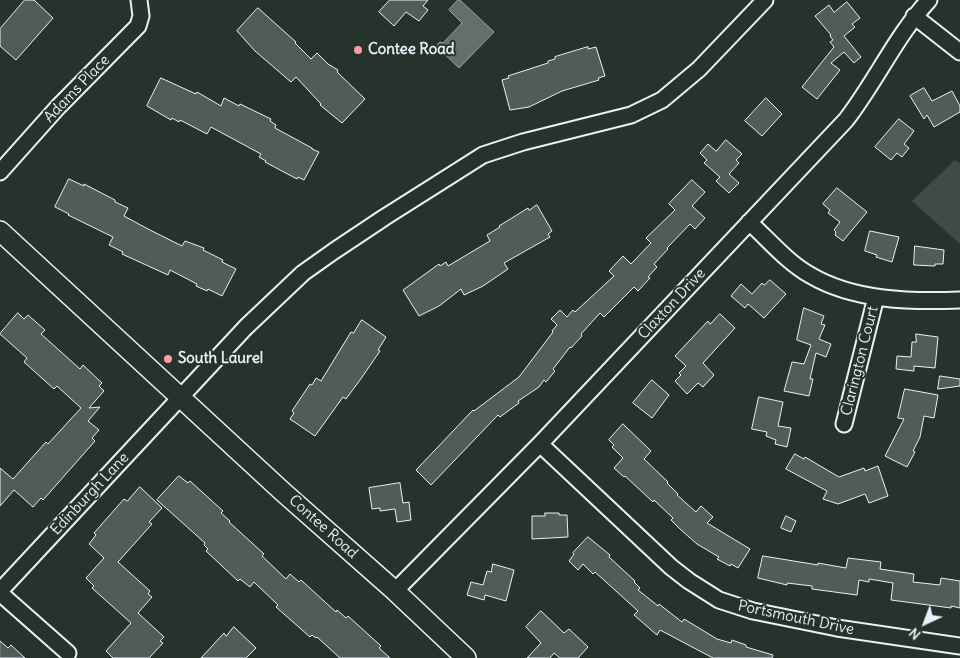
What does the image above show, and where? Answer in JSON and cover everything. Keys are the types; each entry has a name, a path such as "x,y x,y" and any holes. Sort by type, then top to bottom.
{"street":[{"name":"Adams Place","path":"0,172 58,108 138,26 141,16 139,0"},
{"path":"180,396 272,301 303,273 334,251 484,155 523,142 632,115 662,100 699,69 765,0"},
{"name":"Claxton Drive","path":"395,591 540,444 846,120 863,98 900,36 914,16 929,0"},
{"path":"914,16 960,52"},
{"path":"749,222 793,263 809,275 838,288 876,297 911,300 960,300"},
{"name":"Contee Road","path":"0,231 283,492 395,591 465,658"},
{"name":"Clarington Court","path":"844,424 876,297"},
{"name":"Edinburgh Lane","path":"0,592 180,396"},
{"name":"Portsmouth Drive","path":"540,444 671,567 719,600 775,617 960,646"},
{"path":"0,592 68,653"}],"shaded area":[{"path":"458,0 494,32 459,68 436,46 440,42 443,43 462,23 449,10"},
{"path":"955,160 960,163 960,244 912,201"}],"building":[{"path":"25,0 34,0 53,18 16,60 0,46 0,29"},
{"path":"390,0 428,0 423,6 428,10 419,21 406,12 394,26 379,12"},
{"path":"847,2 860,18 852,24 855,27 844,36 861,57 854,63 844,52 831,63 840,70 817,99 802,87 834,47 830,42 833,40 831,35 815,16 829,5 834,12"},
{"path":"258,8 296,42 311,59 317,53 328,64 338,70 337,72 365,99 342,123 320,105 296,77 291,82 255,51 237,31"},
{"path":"588,47 588,49 596,47 605,76 598,78 599,80 562,91 529,107 510,110 502,80 509,78 508,76 548,63 548,61 555,59 555,57"},
{"path":"161,78 196,94 197,92 221,106 224,98 239,106 240,104 271,119 270,121 276,125 275,128 319,152 304,180 298,177 297,179 265,162 259,157 261,154 211,127 207,134 180,120 179,122 172,118 171,120 147,106"},
{"path":"924,88 932,101 952,91 960,106 960,112 934,127 927,115 924,119 910,96"},
{"path":"766,98 782,114 762,136 745,121"},
{"path":"899,119 914,131 904,144 909,148 902,157 897,153 891,160 875,147"},
{"path":"726,140 742,154 736,160 739,163 729,174 739,183 729,193 716,181 720,177 704,163 707,160 700,153 708,144 716,151"},
{"path":"69,179 84,186 84,184 128,208 124,216 148,229 182,246 185,241 204,248 203,250 236,269 222,296 208,289 207,291 196,286 197,284 170,270 168,275 122,254 123,252 109,245 113,237 55,207"},
{"path":"692,180 705,192 692,206 705,218 695,229 690,224 667,248 654,264 657,267 648,277 650,278 638,291 634,287 604,317 600,313 581,334 582,336 570,347 553,369 555,371 546,382 544,380 539,387 518,401 519,403 500,417 498,415 431,485 416,470 473,410 519,377 553,332 557,325 551,319 560,310 567,317 573,310 575,312 614,276 609,271 623,256 631,264 651,243 646,238 675,210 669,204"},
{"path":"837,188 867,212 843,241 835,235 836,232 834,230 840,222 828,213 830,210 823,204"},
{"path":"537,205 552,231 548,234 550,237 504,263 508,269 483,286 464,295 461,289 439,306 419,316 403,290 439,264 440,266 446,262 448,266 490,241 487,235 528,208 529,210"},
{"path":"870,231 899,237 892,262 865,251"},
{"path":"915,246 944,250 943,264 935,264 935,266 914,265"},
{"path":"770,280 786,294 764,318 748,304 745,308 731,296 741,284 752,294 762,283 764,285"},
{"path":"804,308 824,316 821,324 825,325 819,339 831,344 826,357 816,353 810,379 813,379 809,396 784,391 792,362 804,364 811,345 797,340"},
{"path":"18,313 24,319 28,315 45,330 41,334 80,369 83,365 102,383 99,386 104,391 89,408 100,407 88,421 99,430 92,438 95,441 43,500 41,498 33,507 14,490 0,506 0,468 13,479 46,442 48,444 81,408 57,386 54,389 24,362 27,358 0,334"},
{"path":"720,314 735,328 703,363 714,375 703,387 698,383 687,394 675,381 681,375 679,373 686,366 675,356 708,321 710,324"},
{"path":"362,320 386,337 378,350 380,351 360,380 346,399 343,397 315,436 290,419 294,413 292,411 310,384 312,385 316,378 321,381 351,332 353,333"},
{"path":"916,334 938,337 935,368 914,366 914,371 896,369 897,356 911,357 912,342 916,342"},
{"path":"940,376 960,379 960,386 938,389"},
{"path":"652,380 669,395 652,418 633,403"},
{"path":"905,389 938,395 934,418 924,416 920,437 913,451 915,452 907,467 885,456 904,419 898,418"},
{"path":"759,397 783,402 778,426 791,428 787,447 775,444 776,440 766,436 767,432 752,429"},
{"path":"623,424 651,451 644,459 668,482 677,495 696,512 701,506 713,517 707,523 750,549 738,568 717,559 719,557 697,544 671,520 673,518 654,500 653,502 614,468 623,458 612,447 614,445 609,440"},
{"path":"795,454 804,459 805,457 839,477 864,468 865,471 878,466 888,496 869,503 865,494 838,504 823,499 827,491 786,469"},
{"path":"179,476 188,483 190,481 223,511 221,513 229,522 264,554 262,556 286,579 290,574 299,582 301,580 336,612 337,610 346,618 348,616 381,646 379,648 390,658 340,658 317,637 312,635 310,637 276,607 278,605 254,582 250,587 240,579 238,581 206,551 208,549 204,545 205,543 157,500"},
{"path":"400,483 403,503 409,502 411,520 397,522 395,509 380,511 380,508 372,509 369,488"},
{"path":"140,487 162,508 149,522 152,524 118,562 150,591 148,594 152,597 138,613 164,637 160,641 163,643 149,658 113,658 106,651 131,623 92,588 94,586 86,578 104,558 89,544 96,535 94,533 124,499 127,501"},
{"path":"545,513 567,515 568,537 532,539 532,516 545,516"},
{"path":"786,516 796,521 791,532 781,528"},
{"path":"588,537 610,555 609,557 635,581 640,588 638,590 682,622 684,619 717,639 731,643 732,640 746,645 746,647 773,655 772,658 713,658 660,630 657,635 634,615 638,611 595,572 593,574 583,564 578,570 569,561 573,553"},
{"path":"763,556 846,568 848,558 881,562 880,569 914,574 913,582 940,585 941,578 960,581 960,608 891,600 893,583 869,579 869,582 859,580 857,595 812,589 812,586 787,583 787,585 758,578"},
{"path":"493,564 514,570 506,601 485,595 484,600 467,595 471,582 483,585 487,571 491,572"},
{"path":"541,611 564,633 569,629 588,647 578,658 560,658 554,653 550,658 527,658 541,643 526,627"},
{"path":"234,627 256,648 246,658 201,658 224,633 226,636"},
{"path":"0,641 8,648 11,645 25,658 0,658"}],"place":[{"name":"Contee Road","path":"358,50"},
{"name":"South Laurel","path":"168,359"}]}
